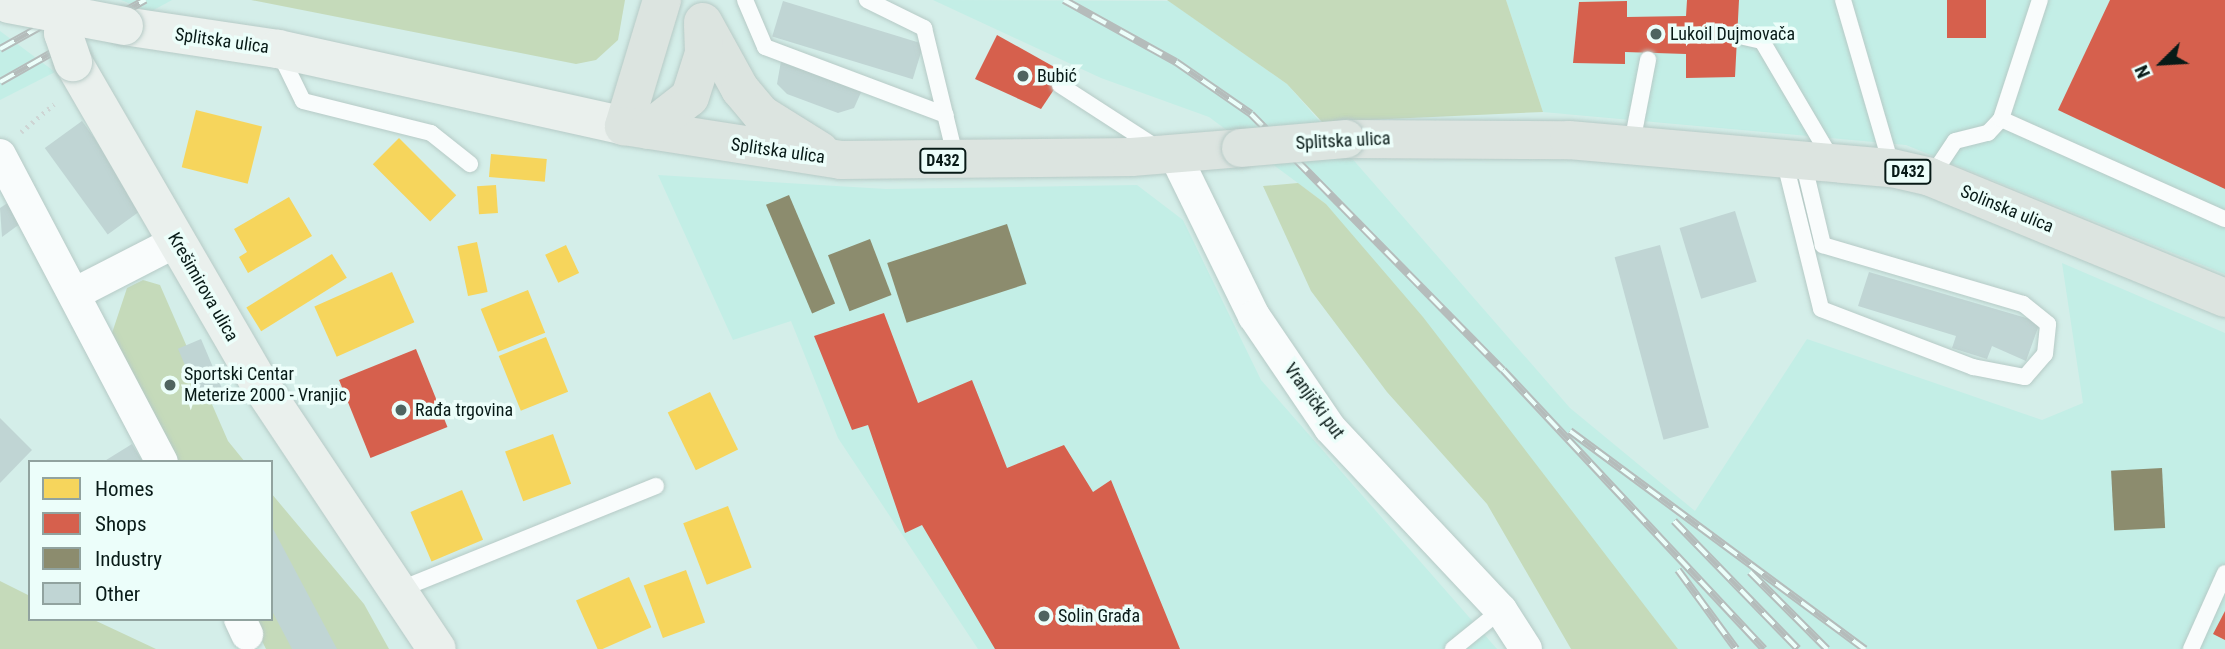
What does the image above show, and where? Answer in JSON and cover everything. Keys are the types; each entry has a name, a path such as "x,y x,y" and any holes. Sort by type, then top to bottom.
{"main road":[{"path":"636,128 662,0"},
{"name":"Splitska ulica","path":"4,2 68,18 278,49 636,128 841,160 957,161 1170,154 1346,139 1569,139"},
{"path":"636,128 690,97 705,52 701,11"},
{"path":"701,11 740,89 761,114 793,139 841,160"},
{"name":"Krešimirova ulica","path":"68,18 63,33 73,62 258,381 401,589 438,649"},
{"name":"Solinska ulica","path":"1569,139 1892,168 1930,177 2225,298"}],"street":[{"path":"5,148 161,460"},
{"name":"Vranjički put","path":"1170,154 1254,316 1330,428 1501,610 1526,649"},
{"path":"76,293 177,241"}],"lane":[{"path":"745,0 765,47 946,115"},
{"path":"867,0 924,28 957,161"},
{"path":"1843,0 1892,168"},
{"path":"1930,177 1955,141 1988,133 2001,118 2040,0"},
{"path":"1744,37 1762,41 1806,159 1823,245 2023,304 2048,324 2045,354 2025,377 1973,367 1821,309 1806,159"},
{"path":"278,49 303,101 431,133 470,164"},
{"path":"1632,143 1648,60"},
{"path":"1060,85 1170,154"},
{"path":"2001,118 2225,219"},
{"path":"401,589 656,486"},
{"path":"2190,649 2225,573"},
{"path":"1453,649 1501,610"}],"path":[{"path":"5,148 59,100"}],"shaded area":[{"path":"121,0 172,0 150,12"},
{"path":"251,0 625,0 618,40 596,60 576,64"},
{"path":"933,0 1169,1 1287,84 1570,408 1695,511 1807,339 2042,420 2083,403 2062,263 2225,333 2225,649 1678,649 1326,204 1209,117 1101,78"},
{"path":"1167,0 1506,0 1543,112 1322,122 1287,84"},
{"path":"1506,0 2225,0 2225,274 1906,145 1543,112"},
{"path":"0,31 55,72 0,100"},
{"path":"658,175 886,189 1137,185 1183,220 1261,380 1497,649 978,649 838,438 791,321 733,340"},
{"path":"1298,183 1326,204 1423,317 1678,649 1571,649 1487,504 1387,392 1311,291 1263,186"},
{"name":"Sportski Centar Meterize 2000 - Vranjic","path":"143,280 160,285 228,441 243,460 170,460 112,333 127,288"},
{"path":"273,495 364,604 389,649 266,649 252,621 273,621"},
{"path":"0,581 28,595 28,621 96,621 156,649 0,649"}],"building: Homes":[{"path":"196,110 262,126 248,184 182,167"},
{"path":"399,138 456,195 430,221 373,164"},
{"path":"491,154 547,159 545,182 489,177"},
{"path":"496,185 498,213 479,214 477,186"},
{"path":"289,197 312,236 248,273 239,257 247,252 234,229"},
{"path":"477,242 488,292 468,296 457,246"},
{"path":"566,245 579,273 558,283 545,255"},
{"path":"332,254 347,278 261,331 246,308"},
{"path":"392,272 414,322 337,357 314,307"},
{"path":"528,290 545,333 498,352 481,309"},
{"path":"546,337 568,392 521,411 499,356"},
{"path":"710,392 738,450 696,470 668,413"},
{"path":"553,434 571,484 523,501 505,451"},
{"path":"462,490 483,540 432,562 410,512"},
{"path":"728,506 752,568 707,585 683,523"},
{"path":"686,570 705,623 663,638 644,585"},
{"path":"629,577 651,627 598,649 576,601"}],"building: Shops":[{"name":"Lukoil Dujmovača","path":"1687,0 1739,0 1735,77 1686,78 1686,54 1625,52 1625,64 1573,63 1579,2 1627,1 1627,17 1686,16"},
{"path":"1947,0 1986,0 1986,38 1947,38"},
{"path":"2110,0 2225,0 2225,189 2058,110"},
{"path":"997,35 1065,73 1041,109 975,79"},
{"path":"884,313 918,403 972,380 1007,468 1064,445 1093,492 1111,480 1180,649 995,649 922,525 905,533 868,425 852,430 814,336"},
{"path":"416,349 447,427 371,458 339,380"},
{"path":"2225,611 2225,640 2213,634"}],"building: Industry":[{"path":"789,195 835,304 812,313 766,205"},
{"path":"1007,224 1026,284 907,323 887,263"},
{"path":"870,239 892,295 849,311 828,255"},
{"path":"2162,468 2165,528 2114,531 2111,471"}],"building: Other":[{"path":"783,1 924,44 913,79 772,36"},
{"path":"781,61 863,88 854,108 838,113 787,94 777,84"},
{"path":"82,121 145,208 108,235 45,148"},
{"path":"15,198 28,218 2,237 0,208"},
{"path":"1735,211 1757,282 1701,299 1680,228"},
{"path":"1660,245 1709,428 1664,440 1615,257"},
{"path":"1869,272 2040,322 2026,361 1992,346 1987,359 1952,348 1956,336 1858,306"},
{"path":"201,339 222,389 199,398 178,349"},
{"path":"0,418 32,450 0,483"},
{"path":"132,444 142,460 106,460"},
{"path":"273,529 337,649 292,649 273,613"}],"railway":[{"path":"0,49 88,0"},
{"path":"0,82 145,0"},
{"path":"1064,0 1176,62 1251,114 1503,370 1764,649"},
{"path":"1570,431 1865,649"},
{"path":"1674,521 1798,649"},
{"path":"1678,570 1736,649"},
{"path":"1750,572 1827,649"}],"place":[{"name":"Lukoil Dujmovača","path":"1656,34"},
{"name":"Bubić","path":"1023,76"},
{"name":"Sportski Centar Meterize 2000 - Vranjic","path":"170,385"},
{"name":"Rađa trgovina","path":"401,410"},
{"name":"Solin Građa","path":"1044,616"}]}
